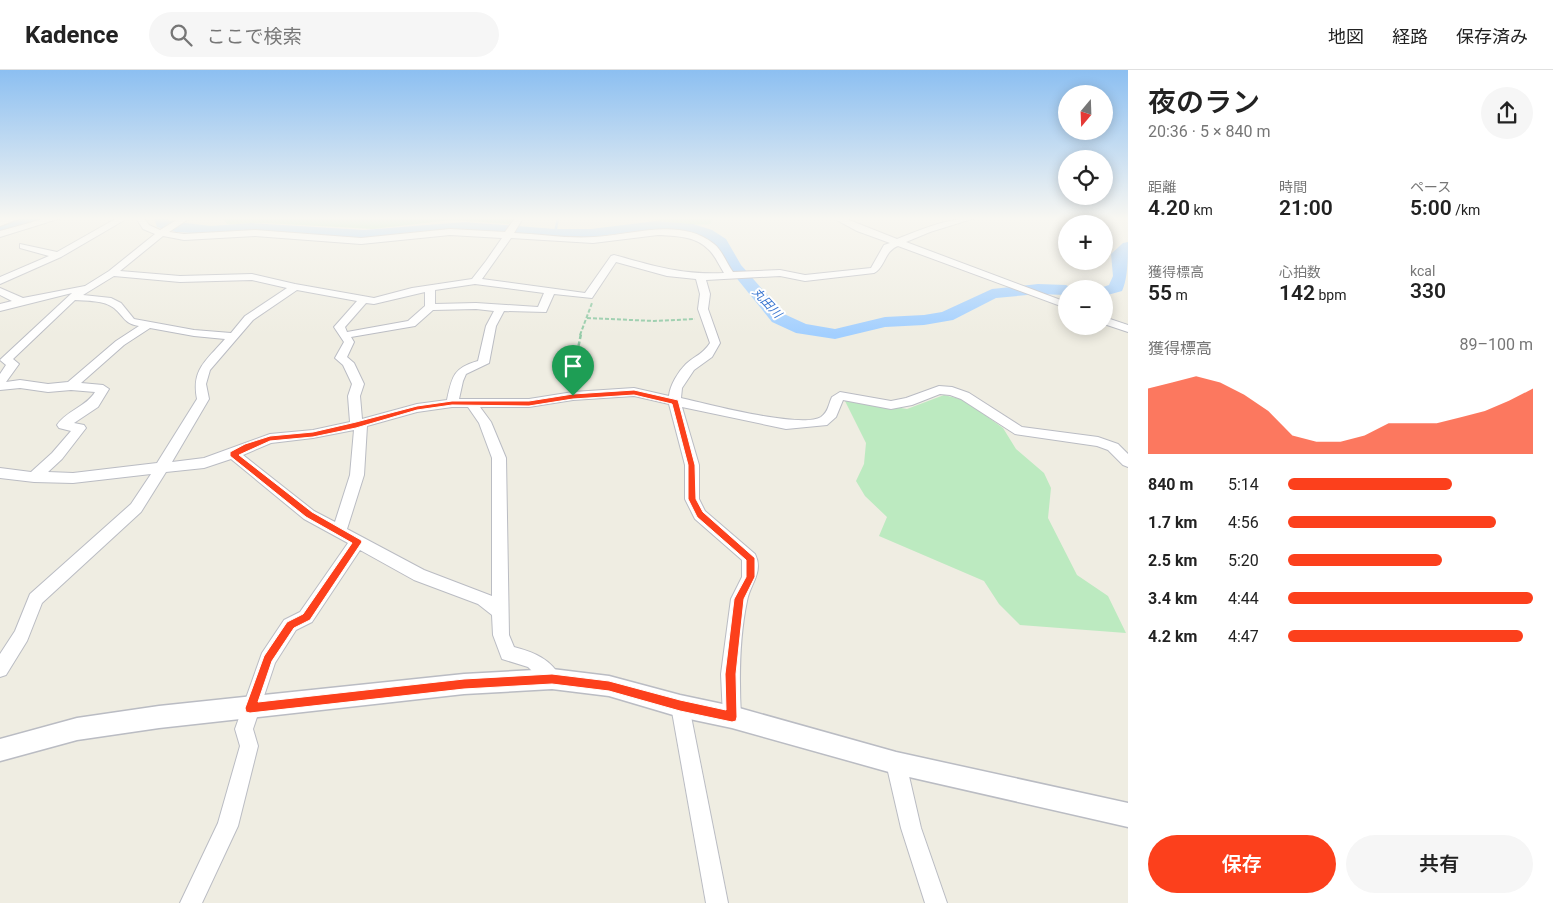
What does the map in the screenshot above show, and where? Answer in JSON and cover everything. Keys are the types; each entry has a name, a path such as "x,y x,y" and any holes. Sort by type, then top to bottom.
{"street":[{"path":"0,281 52,257"},
{"path":"0,382 13,364 6,360 73,297 88,286 112,273 132,257"},
{"path":"475,281 494,257"},
{"path":"718,257 729,274"},
{"path":"112,273 180,279 252,277 295,287 374,301 430,288 475,281 588,296 614,258 667,273 700,277 729,274 780,273 805,278 874,270 882,257"},
{"path":"940,257 1058,302"},
{"path":"700,277 705,294 703,309 714,343 708,355 690,368 676,388 675,402 692,465 692,499 700,515 750,558 750,577 739,599 730,674 732,717"},
{"path":"0,308 88,286"},
{"path":"0,669 21,636 36,599 136,508 163,468 203,399 200,384 205,369 249,318 295,287"},
{"path":"430,288 430,307"},
{"path":"0,291 23,302"},
{"path":"346,335 412,324 430,307 476,306 542,310 550,292"},
{"path":"73,297 106,300 117,305 131,320 194,333 232,336"},
{"path":"339,532 357,475 358,424 354,396 358,384 348,363 341,358 349,342 346,335 339,328 364,299"},
{"path":"452,403 459,375 465,367 483,363 490,326 500,308"},
{"path":"1113,323 1128,329"},
{"path":"71,386 120,343 148,324"},
{"path":"0,386 20,384 48,388 71,386 103,389 94,404 75,415 63,425 80,428 57,456 34,477"},
{"path":"0,473 34,477 73,478 204,463 270,439 313,434 417,408 452,403 529,403 573,396 634,392 786,425 823,422 832,414 836,400 840,396 891,405 908,402 939,390 952,391 965,396 1019,431 1098,442 1112,447 1128,462"},
{"path":"471,403 485,422 499,458 501,635 508,653 533,660 552,679"},
{"path":"233,454 309,515 419,575 484,599 500,612"},
{"path":"191,903 228,826 249,746 244,730 268,659 290,625 306,617 358,542"},
{"path":"0,750 78,729 159,716 250,708 464,684 552,679 609,686 680,706 732,717 896,763 1128,814"},
{"path":"680,706 717,903"},
{"path":"896,763 911,828 936,903"}],"path":[{"path":"573,396 571,382 579,339 594,298 588,296"},
{"path":"587,318 669,322 706,318"}],"green space":[{"path":"944,395 964,400 1003,428 1016,449 1044,473 1051,488 1048,518 1077,575 1108,596 1126,633 1020,625 999,604 984,581 879,536 887,517 865,496 856,481 864,464 866,443 844,399 907,409"}],"waterway":[{"name":"丸田川","path":"729,257 735,267 778,318 802,329 835,334 885,322 924,320 947,316 992,294 1038,289 1058,290"},
{"name":"丸田川","path":"1113,289 1116,288 1121,276 1119,257"}],"route":[{"path":"634,392 662,397 675,402 692,465 690,487 692,499 700,515 750,558 750,577 739,599 730,674 732,717 680,706 609,686 552,679 464,684 250,708 268,659 290,625 306,617 358,542 309,515 239,461 233,454 248,446 270,439 313,434 356,425 417,408 452,403 529,403 573,396 634,392"}]}
